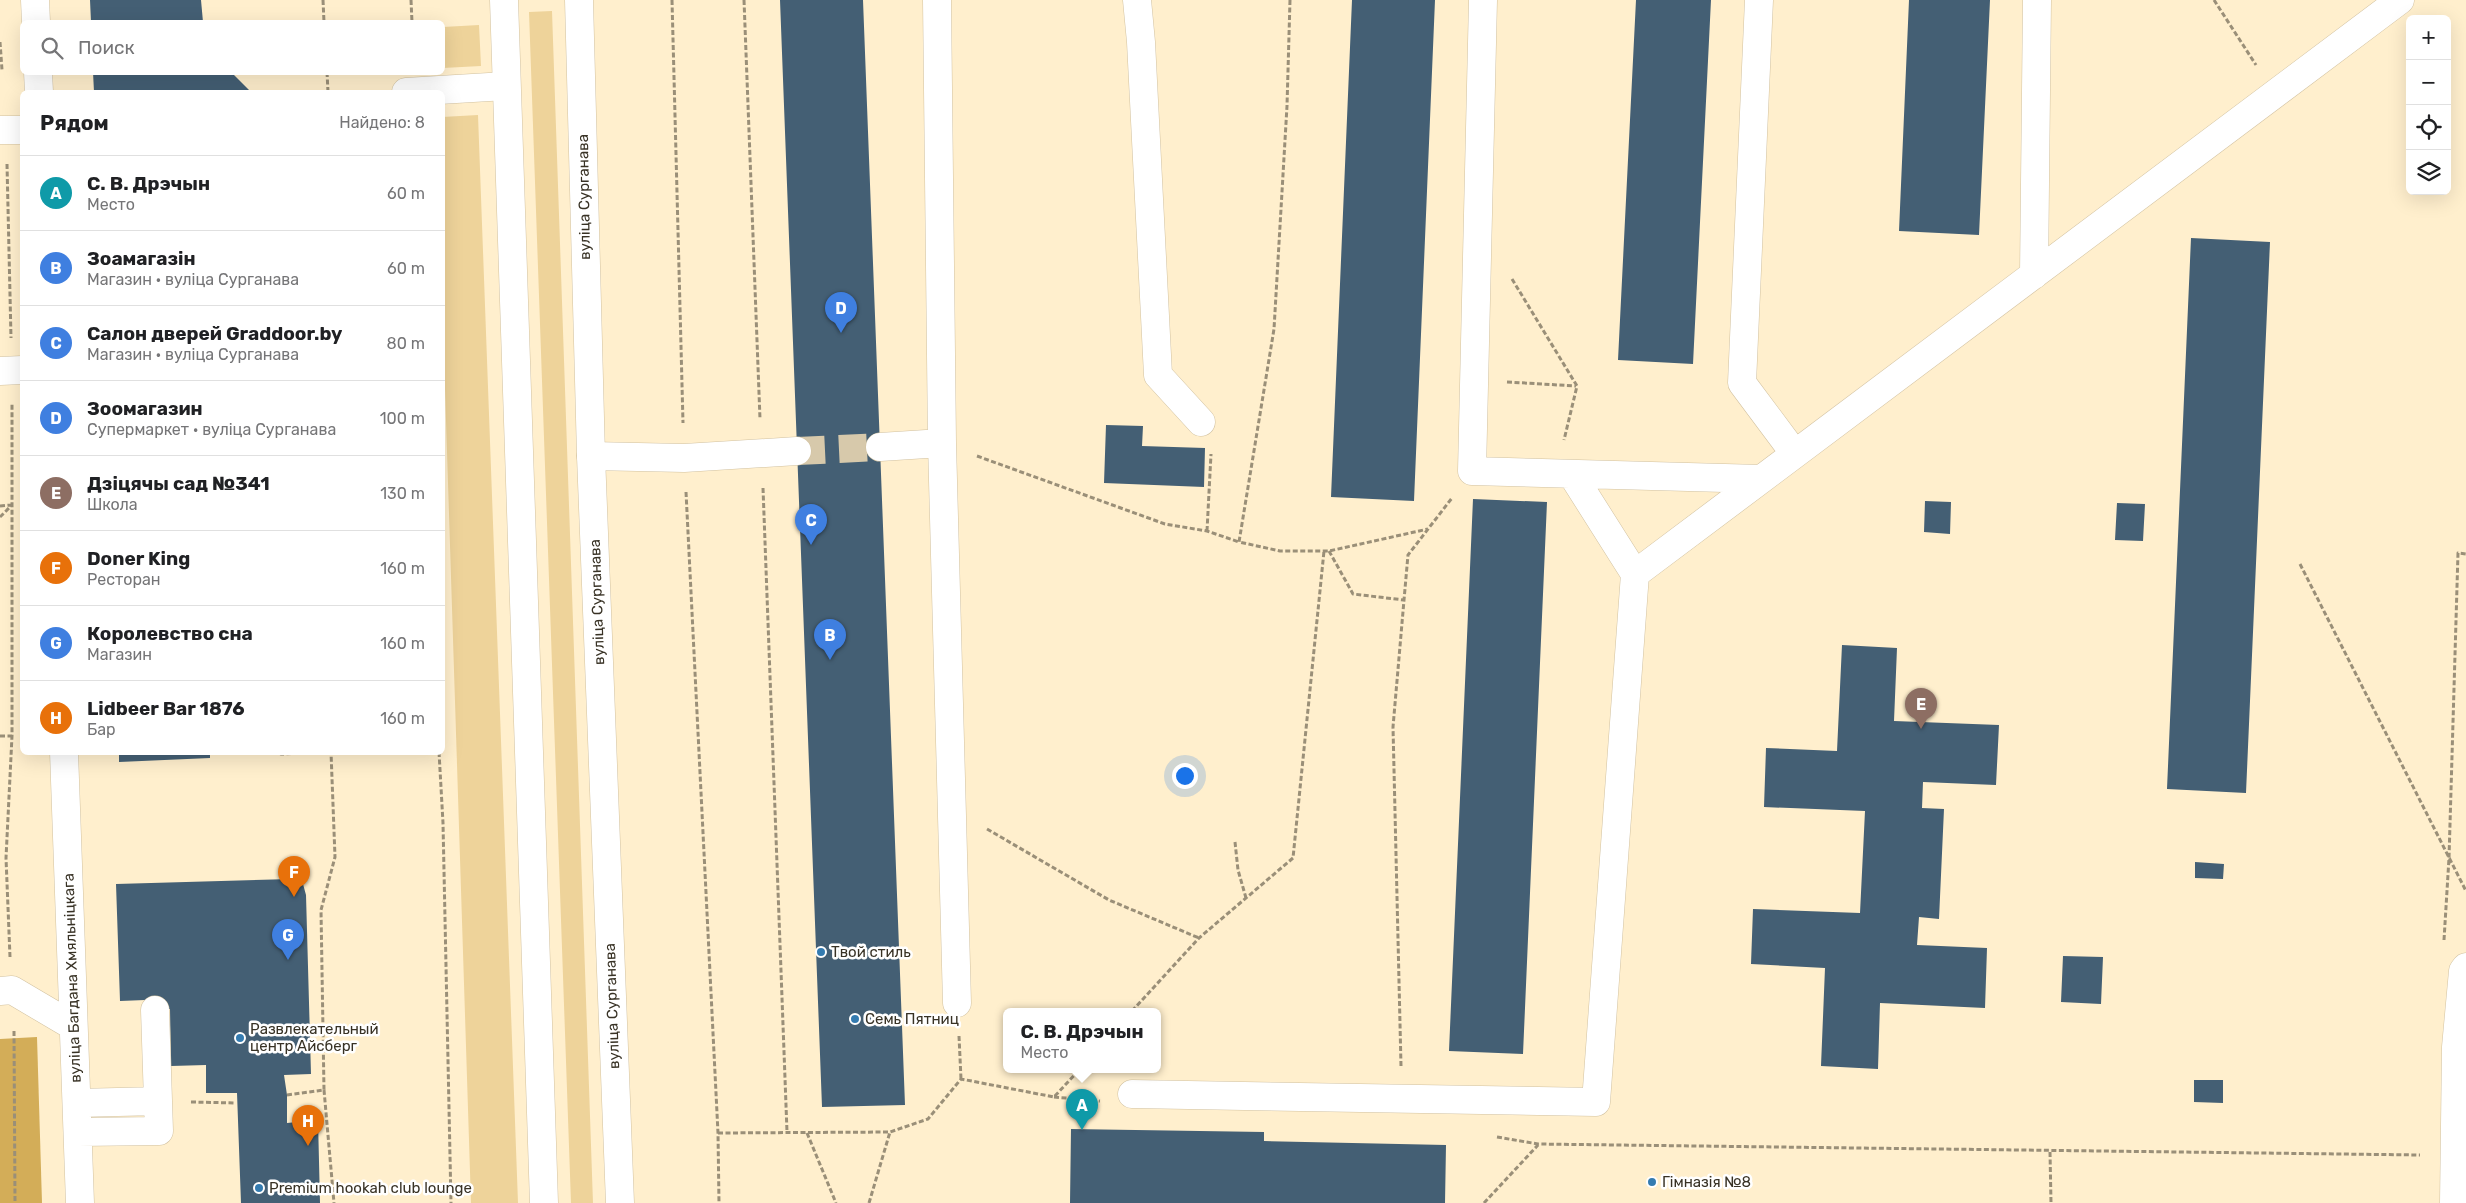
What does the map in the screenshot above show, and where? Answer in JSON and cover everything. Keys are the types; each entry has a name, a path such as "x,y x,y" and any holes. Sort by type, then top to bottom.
{"main road":[{"path":"35,0 36,20"},
{"path":"504,0 544,1203"},
{"name":"вуліца Сурганава","path":"579,0 591,456 620,1203"},
{"path":"937,0 942,444 957,1003"},
{"path":"1137,0 1141,33 1158,375 1201,422"},
{"path":"1483,0 1472,471 1761,479"},
{"path":"1759,0 1742,383 1795,454"},
{"path":"2034,275 2037,0"},
{"path":"1635,574 2400,0"},
{"path":"38,75 39,90"},
{"path":"439,90 506,86"},
{"path":"880,447 942,444"},
{"path":"591,456 684,458 797,450"},
{"path":"1132,1094 1596,1102 1635,574 1564,475"},
{"name":"вуліца Багдана Хмяльніцкага","path":"64,755 80,1203"},
{"path":"2454,1203 2456,1047 2463,971 2466,967"},
{"path":"6,991 73,1026"},
{"path":"78,1132 159,1131 155,1010"},
{"path":"76,1103 158,1101"}],"path":[{"path":"323,0 324,20"},
{"path":"411,0 412,20"},
{"path":"672,0 684,458 718,1133 719,1203"},
{"path":"744,0 787,1132"},
{"path":"1239,542 1274,329 1287,106 1290,0"},
{"path":"2214,0 2274,94"},
{"path":"0,42 2,72"},
{"path":"327,75 328,90"},
{"path":"10,130 12,736 6,858 6,991 14,1028 14,1203"},
{"path":"1510,277 1577,386 1564,475"},
{"path":"1474,381 1577,386"},
{"path":"1201,422 1212,444 1207,531"},
{"path":"942,444 1165,524 1207,531 1239,542 1280,551 1329,551 1428,529"},
{"path":"1402,1100 1393,727 1408,555 1472,471"},
{"path":"0,506 12,505"},
{"path":"0,517 12,505"},
{"path":"1135,1008 1199,938 1293,858 1324,551"},
{"path":"1329,551 1353,594 1404,600"},
{"path":"2444,947 2449,858 2458,554 2466,554"},
{"path":"2300,564 2466,891"},
{"path":"0,736 12,736"},
{"path":"332,755 335,857 321,910 324,1090 334,1203"},
{"path":"439,755 443,824 451,1203"},
{"path":"952,809 1109,900 1199,938"},
{"path":"1235,842 1238,870 1246,898"},
{"path":"0,859 6,858"},
{"path":"718,1133 890,1132 928,1119 961,1079 957,1003"},
{"path":"961,1079 1054,1097 1076,1073"},
{"path":"287,1095 324,1090"},
{"path":"158,1101 236,1102"},
{"path":"807,1132 836,1203"},
{"path":"868,1203 890,1132"},
{"path":"1484,1203 1538,1144 2050,1152 2421,1155"},
{"path":"2050,1152 2051,1203"}],"shaded area":[{"path":"552,11 593,1203 571,1203 529,12"},
{"path":"479,25 481,66 445,68 445,27"},
{"path":"478,115 518,1203 471,1203 445,389 445,117"},
{"path":"37,1037 42,1203 0,1203 0,1039"}],"building":[{"path":"90,0 201,0 203,20 91,20"},
{"path":"780,0 863,0 905,1105 822,1107"},
{"path":"1352,0 1435,0 1414,501 1331,497"},
{"path":"1636,0 1711,0 1693,364 1618,360"},
{"path":"1909,0 1990,0 1979,235 1899,231"},
{"path":"93,75 234,75 249,90 94,90"},
{"path":"2191,238 2270,242 2246,793 2167,789"},
{"path":"1106,425 1143,426 1142,446 1205,448 1204,487 1104,483"},
{"path":"1473,499 1547,502 1523,1054 1449,1051"},
{"path":"1925,501 1951,502 1950,534 1924,532"},
{"path":"2117,503 2145,504 2143,541 2115,540"},
{"path":"1842,645 1897,648 1894,721 1999,725 1996,785 1923,782 1922,808 1944,809 1939,919 1919,917 1917,945 1987,948 1985,1008 1880,1003 1878,1069 1821,1066 1825,968 1751,964 1753,909 1860,913 1865,811 1764,807 1766,748 1837,751"},
{"path":"119,755 210,755 210,758 119,762"},
{"path":"2195,862 2224,864 2223,879 2195,878"},
{"name":"Развлекательный центр Айсберг","path":"292,879 303,884 306,895 311,1074 284,1075 287,1095 287,1123 318,1120 320,1203 241,1203 237,1093 206,1093 206,1065 171,1066 170,1009 146,1011 145,1000 120,1001 116,884"},
{"path":"2063,956 2103,957 2101,1004 2061,1002"},
{"path":"2194,1080 2223,1080 2223,1103 2194,1102"},
{"path":"1071,1129 1264,1132 1264,1141 1446,1145 1445,1203 1070,1203"}],"tunnel":[{"path":"797,451 880,447"}],"place":[{"name":"Зоомагазин","path":"841,333"},
{"name":"Салон дверей Graddoor.by","path":"811,545"},
{"name":"Зоамагазін","path":"830,660"},
{"name":"Дзіцячы сад №341","path":"1921,729"},
{"name":"Doner King","path":"294,897"},
{"name":"Твой стиль","path":"821,952"},
{"name":"Королевство сна","path":"288,960"},
{"name":"Семь Пятниц","path":"855,1019"},
{"name":"Развлекательный центр Айсберг","path":"240,1038"},
{"name":"С. В. Дрэчын","path":"1082,1130"},
{"name":"Lidbeer Bar 1876","path":"308,1146"},
{"name":"Гімназія №8","path":"1652,1182"},
{"name":"Premium hookah club lounge","path":"259,1188"}]}
